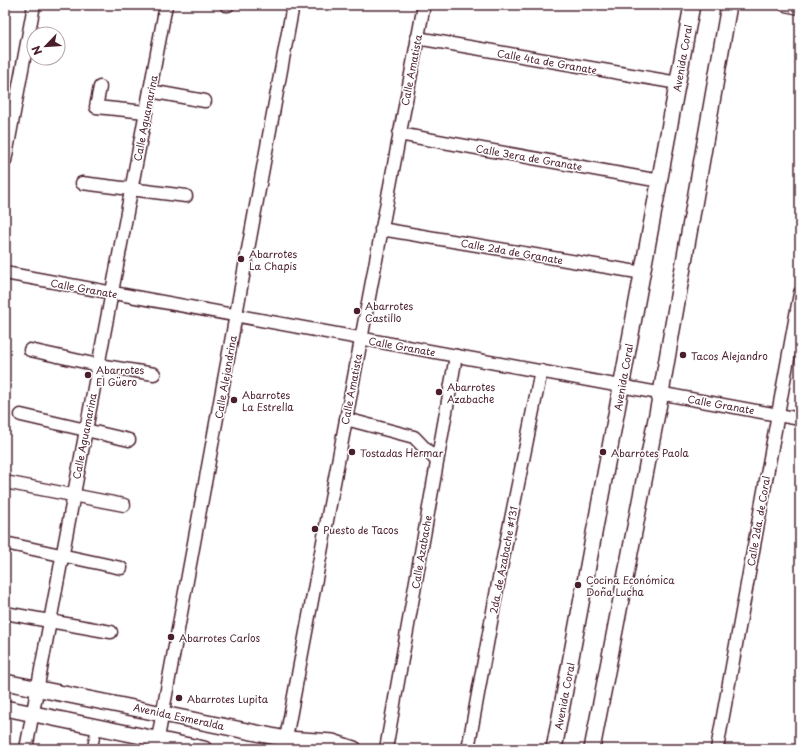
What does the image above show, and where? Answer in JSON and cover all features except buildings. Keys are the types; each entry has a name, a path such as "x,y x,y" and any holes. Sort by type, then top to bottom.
{"street":[{"path":"5,161 34,5"},
{"name":"Calle Aguamarina","path":"26,749 166,5"},
{"name":"Calle Alejandrina","path":"157,744 293,5"},
{"name":"Calle Amatista","path":"285,744 424,5"},
{"name":"Avenida Coral","path":"554,749 692,5"},
{"path":"592,749 660,393 729,5"},
{"path":"785,5 800,8"},
{"name":"Calle 4ta de Granate","path":"417,38 678,83"},
{"path":"100,87 96,107 146,112"},
{"path":"150,91 205,101"},
{"name":"Calle 3era de Granate","path":"399,134 660,181"},
{"path":"82,183 186,196"},
{"name":"Calle 2da de Granate","path":"381,229 643,273"},
{"name":"Calle Granate","path":"5,273 800,419"},
{"name":"Calle 2da. de Coral","path":"717,749 800,293"},
{"path":"30,350 98,365 154,374"},
{"name":"Calle Azabache","path":"386,749 456,356"},
{"name":"2da. de Azabache #131","path":"468,749 499,578 541,372"},
{"path":"21,415 128,440"},
{"path":"346,419 414,437 437,461"},
{"path":"10,483 124,505"},
{"path":"5,543 121,568"},
{"path":"5,613 111,632"},
{"name":"Avenida Esmeralda","path":"5,682 163,713 285,744 332,742 354,749"},
{"path":"5,708 33,712 97,726 157,744 204,749"},
{"path":"92,749 97,726"}],"place":[{"name":"Abarrotes La Chapis","path":"241,259"},
{"name":"Abarrotes Castillo","path":"357,311"},
{"name":"Tacos Alejandro","path":"683,355"},
{"name":"Abarrotes El Güero","path":"88,375"},
{"name":"Abarrotes Azabache","path":"439,392"},
{"name":"Abarrotes La Estrella","path":"234,400"},
{"name":"Tostadas Hermar","path":"352,452"},
{"name":"Abarrotes Paola","path":"603,452"},
{"name":"Puesto de Tacos","path":"315,529"},
{"name":"Cocina Económica Doña Lucha","path":"578,585"},
{"name":"Abarrotes Carlos","path":"171,637"},
{"name":"Abarrotes Lupita","path":"179,698"}]}
